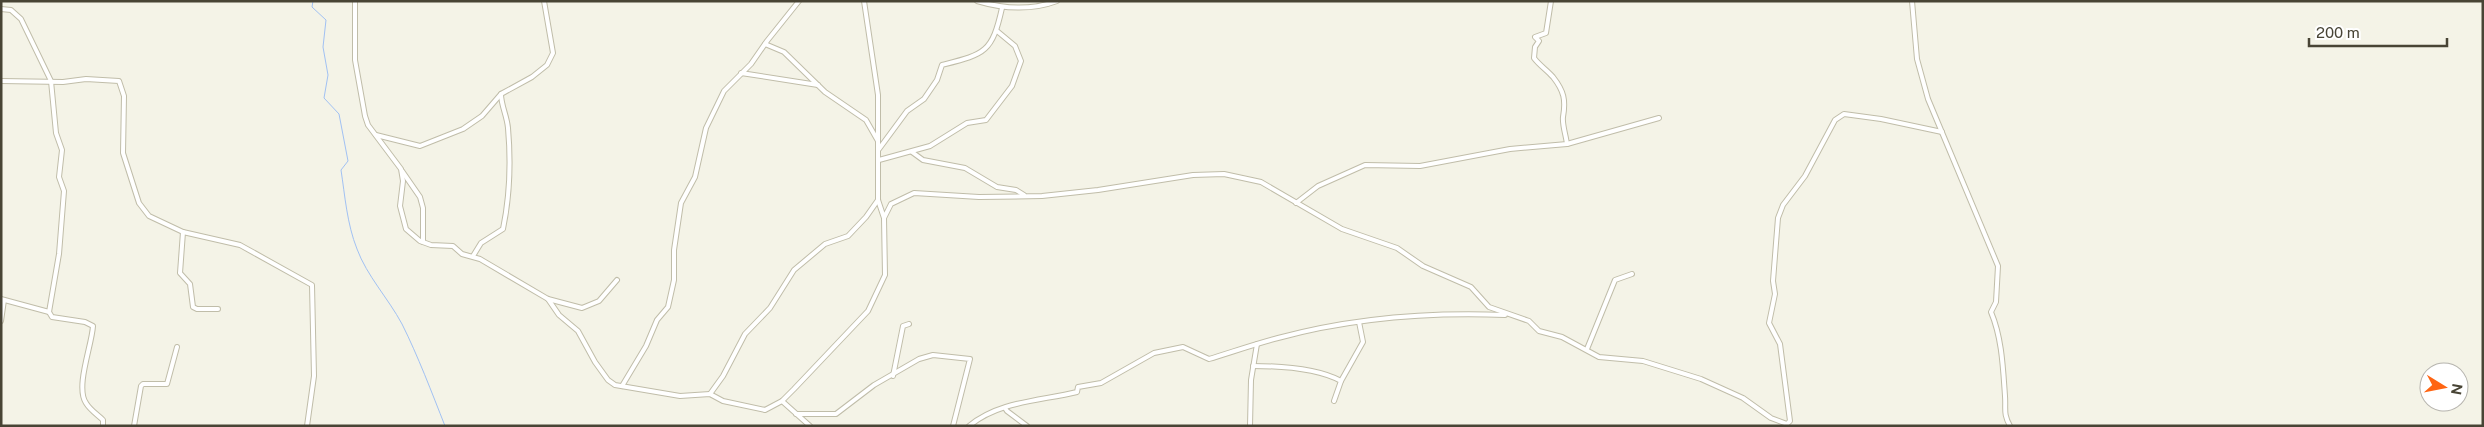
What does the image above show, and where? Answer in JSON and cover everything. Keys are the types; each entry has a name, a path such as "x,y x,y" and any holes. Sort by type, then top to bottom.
{"street":[{"path":"355,1 355,60 365,116 368,125 416,190 423,208 423,242"},
{"path":"376,135 420,146 464,129 482,116 502,94 532,77 546,65 553,54 544,1"},
{"path":"622,386 646,346 657,320 668,307 674,280 674,250 681,203 695,177 706,128 724,91 751,64 799,1"},
{"path":"548,298 559,315 578,331 608,380 622,386 680,396 710,394 723,401 760,410 765,410 782,401 868,312 885,275 884,218 878,200 878,96 864,1"},
{"path":"977,1 1002,8 1040,8 1057,1"},
{"path":"1551,1 1546,33 1535,37 1539,41 1535,47 1534,58 1542,69 1552,76 1564,97 1566,111 1563,117 1567,144"},
{"path":"1912,1 1917,59 1928,98 1998,266 1996,302 1991,312 1998,329 2006,399 2004,416 2010,426"},
{"path":"879,149 907,111 924,99 937,80 942,65 981,54 997,31 1002,8"},
{"path":"1,9 12,10 21,18 51,81 56,133 62,150 59,177 64,191 59,254 49,312 52,317 86,322 93,326 84,373 83,394 86,403 103,420 103,426"},
{"path":"879,160 930,146 968,123 986,120 1012,86 1021,61 1015,46 997,31"},
{"path":"765,44 784,52 811,80 866,120 879,143"},
{"path":"741,73 820,85"},
{"path":"1,81 64,82 86,79 119,81 124,96 123,153 139,202 149,216 183,232 240,245 312,285 314,376 307,426"},
{"path":"473,256 481,243 503,229 511,168 508,125 501,101 502,94"},
{"path":"884,218 891,204 914,193 978,197 1026,196 1098,190 1193,175 1224,174 1261,182 1342,229 1397,248 1423,266 1471,287 1489,307 1528,321 1539,331 1562,337 1600,357 1643,361 1701,379 1743,398 1770,418 1789,424 1790,413 1783,380 1780,344 1769,323 1775,294 1773,281 1779,212 1805,176 1835,120 1844,114 1881,119 1942,132"},
{"path":"1296,203 1318,186 1365,165 1420,166 1510,149 1567,144 1659,118"},
{"path":"912,152 923,160 965,168 997,187 1016,190 1026,196"},
{"path":"401,169 403,181 400,206 402,217 406,229 423,242 437,246 453,246 462,254 473,256 548,298 582,308 599,301 617,280"},
{"path":"710,394 723,376 745,334 770,308 794,270 825,244 848,236 866,217 878,200"},
{"path":"183,232 180,273 190,284 193,307 197,309 218,309"},
{"path":"1587,349 1615,280 1632,274"},
{"path":"1,321 2,300 49,312"},
{"path":"970,426 983,414 1030,400 1077,392 1078,387 1101,383 1154,353 1183,347 1209,359 1279,337 1359,322 1435,315 1508,315"},
{"path":"1334,401 1341,381 1363,342 1359,322"},
{"path":"893,376 903,326 909,324"},
{"path":"1250,426 1253,366 1257,344"},
{"path":"134,426 143,384 167,384 177,347"},
{"path":"796,414 836,414 874,385 893,376 919,359 933,355 970,359 953,426"},
{"path":"1253,366 1286,368 1334,377 1341,381"},
{"path":"782,401 810,426"},
{"path":"1005,408 1027,426"}],"waterway":[{"path":"313,1 312,7 326,20 323,47 328,75 324,98 339,114 348,161 341,170 351,230 361,259 402,324 445,426"}]}
